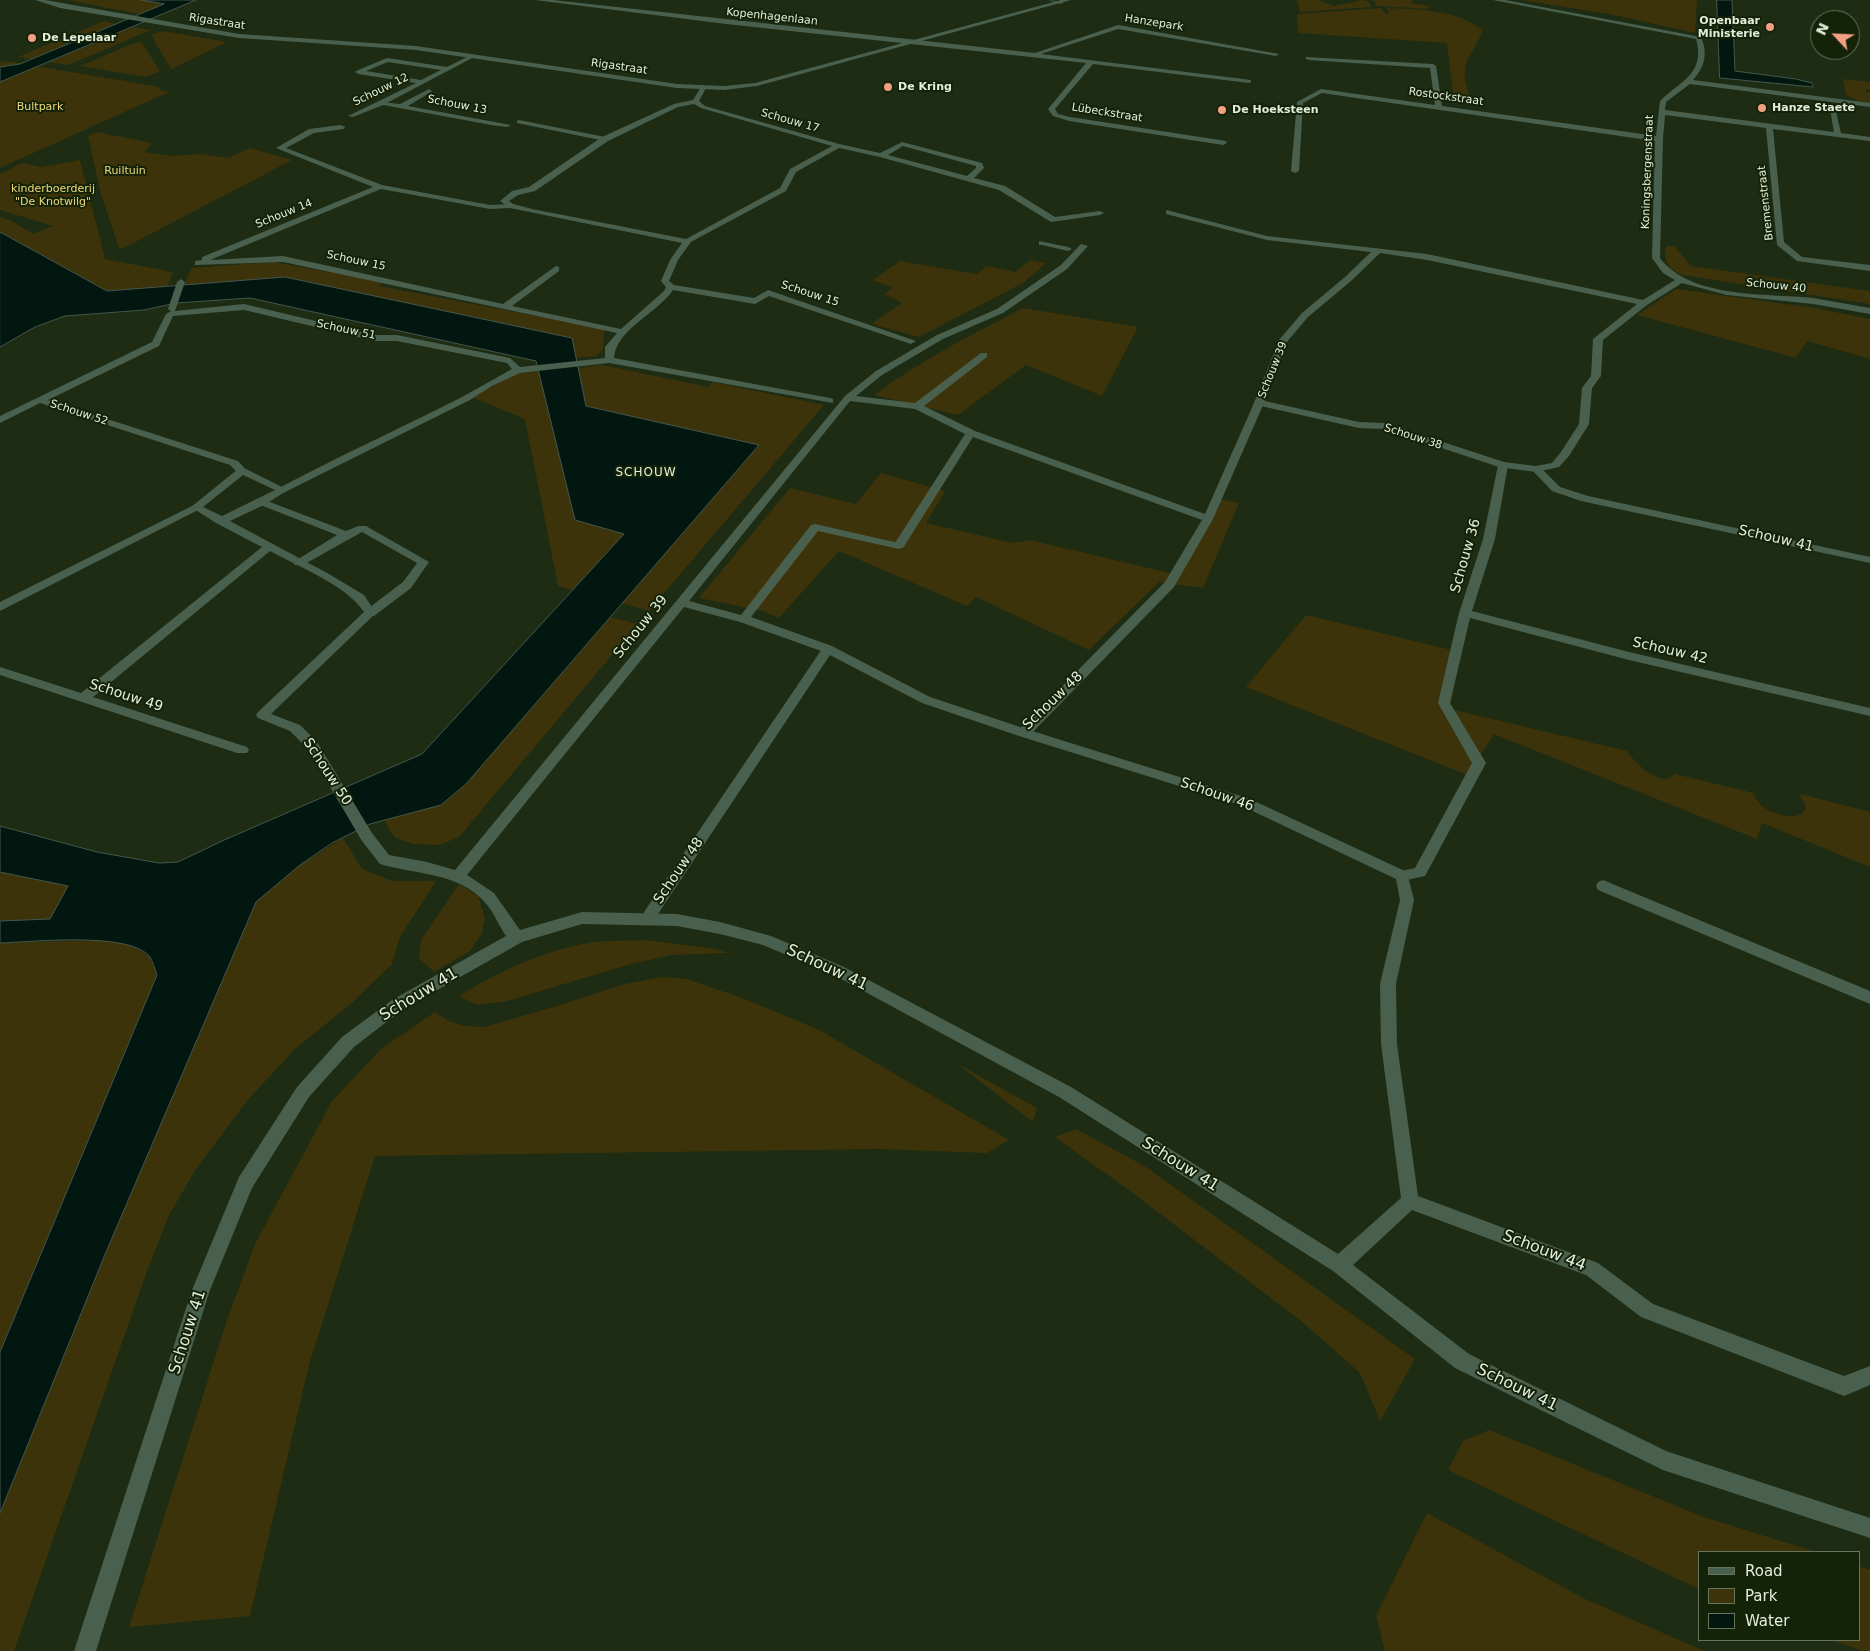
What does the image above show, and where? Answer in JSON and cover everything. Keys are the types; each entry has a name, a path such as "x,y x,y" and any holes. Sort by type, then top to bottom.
{"street":[{"path":"38,0 60,6 124,16"},
{"name":"Kopenhagenlaan","path":"538,0 915,42"},
{"path":"1051,0 1061,2"},
{"name":"Rigastraat","path":"124,16 239,36 416,48 677,86 703,88 755,85 1068,0"},
{"path":"1496,0 1699,38 1703,47 1699,68 1690,82 1870,105"},
{"name":"Hanzepark","path":"1033,54 1118,27 1276,54"},
{"path":"915,42 1033,54 1249,81"},
{"name":"Schouw 12","path":"351,116 381,104 473,56"},
{"path":"1308,58 1433,66 1439,107"},
{"name":"Schouw 12","path":"420,82 358,72 387,60 446,69"},
{"name":"Lübeckstraat","path":"1091,62 1051,110 1055,115 1068,119 1224,143"},
{"name":"Koningsbergenstraat","path":"1680,281 1659,266 1656,258 1659,139 1662,101 1690,82"},
{"path":"510,206 504,201 514,193 532,189 605,139 676,106 695,102 703,88"},
{"name":"Schouw 13","path":"402,106 429,91"},
{"name":"Rostockstraat","path":"1294,171 1300,102 1321,91 1659,139"},
{"name":"Schouw 17","path":"695,102 703,107 838,146 970,178 1002,188 1054,220 1100,213"},
{"name":"Schouw 13","path":"381,104 402,106 507,126"},
{"path":"1833,109 1838,135"},
{"path":"1661,112 1870,139"},
{"path":"519,122 605,139"},
{"name":"Bremenstraat","path":"1769,125 1780,244 1800,259 1870,268"},
{"path":"341,127 312,131 280,148 380,187 490,206 510,206 687,242"},
{"path":"880,155 902,144 979,165 980,168 970,178"},
{"path":"609,360 610,347 623,332 667,293 671,287 665,281 674,260 687,242 783,189 793,171 838,146"},
{"name":"Schouw 14","path":"198,263 380,187"},
{"path":"1169,212 1267,238 1378,250 1488,269 1644,303"},
{"path":"1042,243 1068,249"},
{"name":"Schouw 39","path":"458,876 848,398 879,373 940,337 1008,306 1064,267 1084,246"},
{"name":"Schouw 39","path":"1170,584 1208,519 1259,403 1282,342 1305,315 1378,250"},
{"name":"Schouw 15","path":"198,263 283,259 623,332"},
{"path":"507,306 556,269"},
{"name":"Schouw 38","path":"1259,403 1359,425 1385,426 1504,465 1536,469 1555,465 1565,454 1584,424 1587,388 1596,376 1598,339 1644,303 1680,281"},
{"name":"Schouw 40","path":"1680,281 1706,289 1870,311"},
{"name":"Schouw 52","path":"39,400 156,344 171,312 181,282"},
{"name":"Schouw 15","path":"671,287 755,301 768,293 911,341"},
{"name":"Schouw 51","path":"171,312 222,307 244,307 376,338 397,338 510,361 518,370"},
{"path":"917,406 984,355"},
{"path":"220,521 262,502 341,459 467,398 488,384 518,370 609,360 830,402"},
{"path":"848,398 917,406 971,433 1208,519"},
{"path":"0,420 39,400"},
{"name":"Schouw 52","path":"39,400 234,463 242,471 283,490"},
{"path":"744,619 815,527 899,546 971,433"},
{"name":"Schouw 36","path":"1454,654 1465,612 1489,539 1504,465"},
{"name":"Schouw 41","path":"1536,469 1556,490 1585,499 1682,518 1870,560"},
{"path":"0,607 196,507 242,471"},
{"name":"Schouw 50","path":"262,502 346,535"},
{"path":"196,507 360,598 370,613"},
{"name":"Schouw 50","path":"300,563 346,535 362,528 423,562 407,586 370,613 262,715 295,728 312,745 336,782 367,837 385,860 444,871 458,876"},
{"path":"83,698 268,547"},
{"name":"Schouw 48","path":"680,602 744,619 828,649 926,700 1024,732 1170,584"},
{"name":"Schouw 42","path":"1465,612 1629,656 1870,712"},
{"name":"Schouw 48","path":"647,919 828,649"},
{"path":"1339,1265 1410,1201 1389,1044 1388,984 1407,900 1402,876 1420,872 1479,763 1444,703 1454,654"},
{"name":"Schouw 49","path":"0,671 242,750"},
{"name":"Schouw 46","path":"1024,732 1245,802 1402,876"},
{"path":"458,876 490,897 512,933 518,938"},
{"path":"1603,886 1870,998"},
{"name":"Schouw 41","path":"85,1651 201,1290 245,1183 303,1092 348,1042 397,1005 518,938 582,918 677,920 720,928 766,940 839,971 1065,1092 1339,1265 1462,1361 1663,1460 1870,1528"},
{"name":"Schouw 44","path":"1410,1201 1592,1269 1647,1311 1844,1386 1870,1374"}],"green space":[{"path":"67,0 141,0 165,4 140,14"},
{"path":"1297,0 1318,0 1334,6 1363,0 1369,2 1372,7 1300,12"},
{"path":"1370,0 1412,0 1411,3 1430,6 1428,9 1377,6 1374,1"},
{"path":"1521,0 1697,0 1695,33 1609,14"},
{"path":"1382,8 1385,13 1389,14 1387,8 1438,12 1462,18 1483,30 1465,68 1470,99 1454,100 1447,43 1298,33 1297,14"},
{"path":"104,21 117,24 31,59 18,57"},
{"path":"133,27 151,30 68,65 49,62"},
{"path":"162,31 227,42 171,69 151,35"},
{"path":"137,42 142,43 160,71 146,77 80,66"},
{"name":"Bultpark","path":"6,61 160,87 159,90 169,92 0,168 0,62"},
{"path":"1843,79 1870,82 1870,90 1866,89 1866,92 1870,93 1870,103 1861,102 1846,95"},
{"name":"Ruiltuin","path":"97,132 152,143 145,152 173,156 200,154 228,158 250,148 292,160 122,249 119,248 100,191 88,136"},
{"name":"kinderboerderij \"De Knotwilg\"","path":"80,160 105,259 173,272 167,287 107,291 0,232 0,217 10,220 33,234 53,226 0,210 0,174 22,163 41,167"},
{"path":"1666,246 1674,246 1691,266 1870,291 1870,304 1682,275 1673,270 1668,264 1665,256"},
{"path":"1030,260 1046,263 1023,283 919,337 871,324 902,303 885,294 892,288 873,280 900,261 977,274 986,266 1015,272"},
{"path":"274,262 382,282 379,286 604,329 603,350 596,356 575,358 571,338 184,285 192,268"},
{"path":"1676,289 1815,308 1870,319 1870,359 1807,341 1796,358 1637,315"},
{"path":"1023,308 1138,327 1102,396 1026,365 958,415 874,395 928,359"},
{"path":"603,365 708,387 713,382 824,405 649,611 622,603 758,445 586,406 578,368"},
{"path":"539,371 575,520 624,534 573,590 558,586 525,419 472,397 518,373"},
{"path":"881,473 945,491 926,523 1013,543 1030,540 1178,575 1214,498 1239,503 1203,588 1159,582 1089,650 976,597 967,606 839,551 779,618 763,611 699,598 790,488 856,504"},
{"path":"1306,615 1460,652 1450,709 1627,751 1642,767 1656,777 1663,779 1675,774 1754,793 1759,802 1767,809 1778,814 1788,816 1804,812 1805,805 1800,796 1801,794 1870,812 1870,867 1762,823 1757,839 1494,734 1467,775 1246,687"},
{"path":"610,617 638,624 459,837 440,845 413,844 394,837 384,820 402,814 466,784"},
{"path":"343,838 362,869 392,881 436,881 400,937 392,964 353,1002 296,1048 246,1102 196,1169 169,1215 146,1274 14,1651 0,1651 0,1513 106,1252 256,902 300,865"},
{"path":"0,872 68,886 50,919 0,921"},
{"path":"459,884 478,896 485,918 482,933 470,951 434,972 419,958 421,940"},
{"path":"105,940 130,945 149,956 157,975 0,1352 0,943"},
{"path":"645,940 716,949 728,953 671,955 631,964 507,1001 477,1005 459,996 524,962 558,950 594,942"},
{"path":"662,977 687,979 745,999 819,1030 1009,1140 987,1153 879,1149 375,1156 309,1365 250,1616 129,1627 227,1320 255,1244 332,1101 381,1049 435,1012 449,1021 465,1026 484,1027 625,984"},
{"path":"956,1063 1037,1108 1033,1122"},
{"path":"1076,1129 1146,1167 1415,1359 1380,1421 1360,1373 1300,1320 1126,1188 1055,1137"},
{"path":"1489,1430 1704,1517 1813,1551 1698,1551 1698,1589 1448,1470 1463,1441"},
{"path":"1427,1513 1583,1598 1704,1651 1385,1651 1376,1616"},
{"path":"1860,1566 1870,1570 1870,1651 1862,1651 1835,1641 1860,1641"}],"water":[{"path":"141,0 196,0 0,82 0,67 20,64 164,4"},
{"path":"1717,0 1732,0 1735,71 1796,79 1812,83 1813,87 1720,78"},
{"path":"0,232 107,291 285,277 572,338 586,406 759,445 466,784 441,805 370,824 332,843 300,865 256,902 106,1252 0,1513 0,1352 157,975 150,957 139,949 122,944 79,940 0,943 0,921 50,919 68,886 0,872 0,826 97,852 159,863 178,862 422,754 624,534 575,520 536,361 250,298 176,303 144,310 65,316 35,327 0,347"}],"place":[{"name":"Openbaar Ministerie","path":"1770,27"},
{"name":"De Lepelaar","path":"32,38"},
{"name":"De Kring","path":"888,87"},
{"name":"Hanze Staete","path":"1762,108"},
{"name":"De Hoeksteen","path":"1222,110"}],"district":[{"name":"SCHOUW","path":"646,473"}]}
